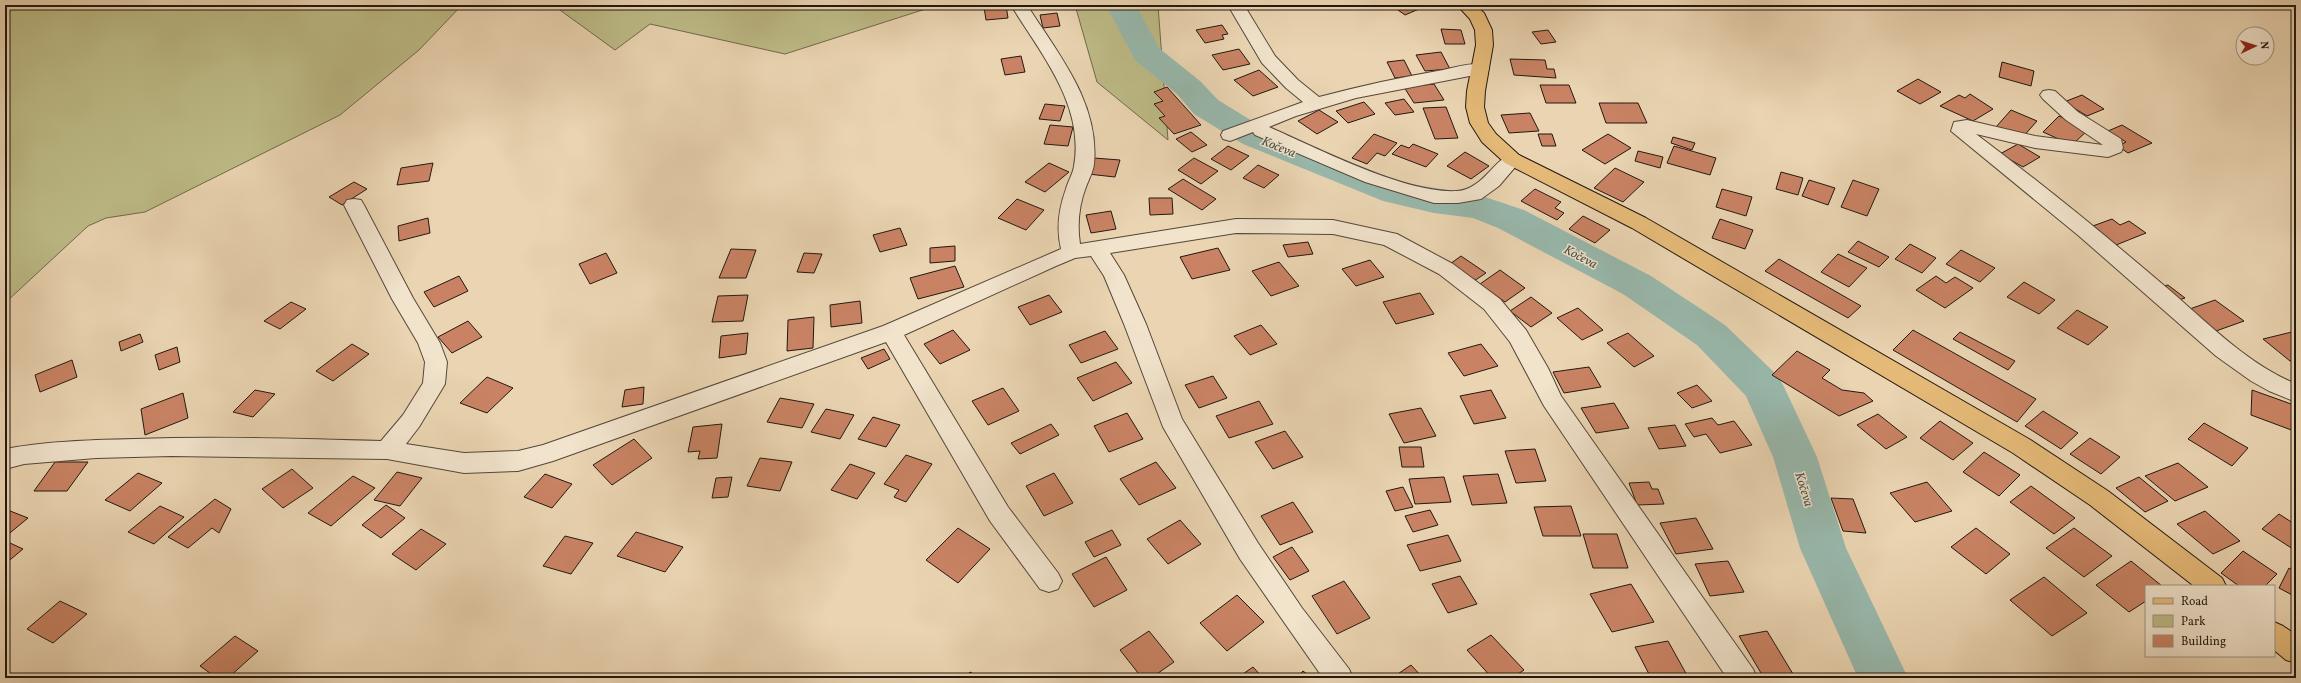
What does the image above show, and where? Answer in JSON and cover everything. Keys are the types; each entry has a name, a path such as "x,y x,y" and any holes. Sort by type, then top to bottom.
{"main road":[{"path":"1465,5 1475,12 1485,27 1486,41 1480,69 1476,100 1479,122 1494,144 1512,159 1639,223 2022,446 2100,498 2212,585"},
{"path":"2275,635 2296,651"}],"street":[{"path":"1019,5 1065,77 1083,124 1084,165 1069,212 1067,238 1072,252"},
{"path":"1237,7 1268,59 1292,84 1317,104"},
{"path":"1231,135 1254,125 1317,104 1401,82 1480,69"},
{"path":"2049,95 2072,116 2114,143 2114,148 2108,151 2035,142 1967,126 1961,126 1960,131 2109,251 2252,372 2284,389 2296,393"},
{"path":"1254,125 1262,132 1372,178 1434,197 1458,198 1474,194 1492,182 1512,159"},
{"path":"354,205 403,299 429,343 436,362 434,384 411,421 387,450"},
{"path":"5,459 24,455 96,448 171,447 387,450 464,463 518,461 545,454 891,332 1072,252 1236,226 1333,227 1390,240 1446,269 1492,304 1518,336 1537,368 1552,400 1743,678"},
{"path":"1096,248 1114,275 1135,324 1172,421 1250,551 1293,616 1339,678"},
{"path":"891,332 999,514 1049,581"}],"green space":[{"path":"5,5 462,5 419,50 340,115 145,212 106,218 88,226 5,303"},
{"path":"553,5 938,5 785,54 650,24 615,50"},
{"path":"1075,5 1158,5 1168,140 1097,82"}],"building":[{"path":"1006,5 1008,18 986,20 984,7"},
{"path":"1391,5 1425,5 1426,6 1405,15"},
{"path":"1057,13 1060,26 1043,28 1040,15"},
{"path":"1222,25 1228,34 1222,35 1224,39 1205,43 1196,30"},
{"path":"1441,29 1461,30 1465,44 1445,44"},
{"path":"1548,30 1556,42 1541,44 1532,32"},
{"path":"1239,49 1250,64 1223,70 1212,55"},
{"path":"1441,52 1450,69 1425,71 1416,55"},
{"path":"1021,56 1025,72 1005,75 1001,59"},
{"path":"1510,59 1545,60 1547,69 1554,69 1556,78 1514,75"},
{"path":"1404,60 1412,76 1395,78 1387,62"},
{"path":"2002,62 2034,71 2031,86 1999,77"},
{"path":"1259,70 1278,87 1253,96 1234,80"},
{"path":"1918,79 1941,92 1920,104 1897,91"},
{"path":"1434,84 1444,100 1414,103 1404,87"},
{"path":"1540,85 1569,85 1576,103 1546,103"},
{"path":"1167,87 1201,125 1174,134 1159,118 1165,116 1154,104 1163,101 1154,92"},
{"path":"1970,94 1993,109 1973,121 1940,106 1959,95 1965,98"},
{"path":"2082,95 2104,109 2087,116 2064,102"},
{"path":"1404,99 1414,112 1395,115 1385,103"},
{"path":"1364,102 1375,114 1348,123 1336,111"},
{"path":"1599,103 1638,103 1647,123 1606,123"},
{"path":"1045,104 1065,106 1060,121 1039,119"},
{"path":"1446,107 1458,138 1435,139 1423,108"},
{"path":"1319,110 1338,122 1317,134 1298,121"},
{"path":"2011,110 2037,121 2022,138 1996,127"},
{"path":"1530,113 1539,131 1509,133 1501,115"},
{"path":"2059,116 2089,129 2072,145 2043,132"},
{"path":"1050,125 1073,127 1068,146 1044,144"},
{"path":"2122,125 2152,143 2128,153 2118,146 2126,142 2108,131"},
{"path":"1191,132 1207,145 1192,152 1176,139"},
{"path":"1374,134 1397,143 1385,156 1377,153 1367,164 1352,158"},
{"path":"1538,134 1552,134 1556,146 1542,146"},
{"path":"1608,134 1631,148 1605,164 1582,150"},
{"path":"1673,137 1695,143 1692,150 1671,143"},
{"path":"1413,144 1438,154 1426,167 1392,154 1401,145 1409,148"},
{"path":"2018,144 2040,157 2023,167 2000,154"},
{"path":"1228,146 1249,156 1231,170 1211,159"},
{"path":"1674,146 1716,158 1710,175 1667,163"},
{"path":"1638,151 1663,157 1660,168 1635,161"},
{"path":"1465,152 1489,166 1471,179 1447,166"},
{"path":"1094,158 1120,160 1115,177 1088,174"},
{"path":"1194,158 1218,171 1201,184 1178,170"},
{"path":"433,163 429,181 397,185 401,168"},
{"path":"1049,163 1069,172 1045,192 1025,182"},
{"path":"1258,165 1279,175 1264,188 1243,178"},
{"path":"1615,168 1644,182 1623,202 1594,188"},
{"path":"1781,172 1803,178 1798,195 1776,189"},
{"path":"1183,179 1216,199 1202,210 1168,189"},
{"path":"1809,180 1835,188 1828,205 1802,196"},
{"path":"1853,180 1879,189 1867,216 1841,207"},
{"path":"354,182 367,189 342,205 329,197"},
{"path":"1535,189 1561,202 1555,208 1564,213 1557,220 1521,201"},
{"path":"1722,189 1752,197 1746,216 1716,207"},
{"path":"1149,198 1172,198 1173,214 1150,215"},
{"path":"1017,199 1044,210 1026,230 998,218"},
{"path":"1111,211 1116,229 1091,233 1086,215"},
{"path":"1583,216 1610,230 1595,243 1569,229"},
{"path":"428,218 430,233 399,241 398,226"},
{"path":"1720,219 1753,230 1745,249 1712,238"},
{"path":"2112,219 2120,225 2129,221 2146,233 2116,245 2090,227"},
{"path":"900,228 907,245 880,252 873,235"},
{"path":"1858,241 1889,257 1879,267 1848,252"},
{"path":"1308,242 1313,254 1288,257 1283,245"},
{"path":"1910,244 1936,258 1922,273 1895,259"},
{"path":"955,246 955,261 930,263 930,248"},
{"path":"1218,248 1230,270 1192,279 1180,257"},
{"path":"731,249 756,250 746,278 719,278"},
{"path":"1961,250 1995,268 1980,282 1946,264"},
{"path":"606,253 617,273 590,284 579,264"},
{"path":"804,253 822,254 814,273 797,272"},
{"path":"1838,254 1867,268 1849,287 1821,272"},
{"path":"1461,256 1486,273 1474,281 1450,264"},
{"path":"1779,259 1861,306 1848,318 1765,271"},
{"path":"1370,260 1384,277 1356,286 1342,269"},
{"path":"1279,262 1299,286 1271,296 1252,271"},
{"path":"955,266 964,287 918,299 910,278"},
{"path":"1500,270 1525,288 1505,302 1480,284"},
{"path":"459,276 468,291 434,307 424,292"},
{"path":"1936,276 1946,283 1955,277 1973,288 1945,308 1916,290"},
{"path":"2024,282 2055,300 2039,314 2007,297"},
{"path":"2168,285 2185,298 2173,302 2156,288"},
{"path":"1420,293 1434,314 1396,324 1383,302"},
{"path":"748,295 743,321 712,322 718,296"},
{"path":"1049,295 1062,312 1030,325 1018,307"},
{"path":"1531,297 1552,313 1531,327 1510,311"},
{"path":"2215,300 2244,321 2216,331 2187,310"},
{"path":"860,301 862,323 831,327 830,305"},
{"path":"291,302 306,309 280,329 264,321"},
{"path":"1578,308 1603,330 1582,340 1557,318"},
{"path":"2077,310 2108,327 2088,345 2057,328"},
{"path":"814,317 813,348 787,351 788,320"},
{"path":"468,321 482,337 452,353 438,337"},
{"path":"1261,325 1277,344 1250,355 1234,336"},
{"path":"953,330 970,350 940,364 924,344"},
{"path":"1913,330 2036,399 2017,422 1893,350"},
{"path":"1105,331 1118,349 1081,363 1069,345"},
{"path":"2296,331 2296,360 2290,361 2263,339"},
{"path":"1960,332 2015,361 2008,370 1953,339"},
{"path":"748,333 746,354 719,358 721,336"},
{"path":"1628,333 1654,356 1634,367 1607,343"},
{"path":"140,334 143,342 121,351 119,342"},
{"path":"352,344 369,354 333,381 316,371"},
{"path":"1481,344 1498,366 1464,376 1448,353"},
{"path":"177,347 180,362 159,370 155,355"},
{"path":"884,349 890,359 868,369 861,358"},
{"path":"1797,351 1830,370 1822,378 1842,390 1864,393 1873,401 1839,416 1772,375"},
{"path":"72,360 77,377 40,392 35,375"},
{"path":"1116,362 1132,383 1093,401 1077,378"},
{"path":"1589,367 1601,387 1564,393 1553,372"},
{"path":"1213,376 1227,398 1199,408 1185,385"},
{"path":"487,377 513,388 487,413 460,403"},
{"path":"1697,385 1712,401 1692,408 1677,393"},
{"path":"644,387 643,404 622,407 625,390"},
{"path":"1003,388 1019,411 988,425 972,401"},
{"path":"255,390 275,394 253,417 233,412"},
{"path":"1491,390 1506,418 1474,424 1460,396"},
{"path":"2252,390 2294,405 2294,431 2251,415"},
{"path":"183,393 188,418 145,435 141,409"},
{"path":"780,398 814,404 802,428 767,422"},
{"path":"1259,401 1273,424 1229,438 1216,416"},
{"path":"1614,403 1629,428 1596,433 1581,408"},
{"path":"1421,408 1436,436 1404,443 1389,414"},
{"path":"826,409 854,415 840,439 811,432"},
{"path":"2043,411 2078,433 2061,449 2025,426"},
{"path":"1127,413 1143,439 1109,452 1094,426"},
{"path":"1878,414 1907,437 1886,449 1857,425"},
{"path":"873,417 900,425 886,447 858,439"},
{"path":"1712,418 1718,425 1734,421 1752,445 1720,453 1706,434 1694,437 1685,424"},
{"path":"1940,421 1973,443 1953,460 1920,438"},
{"path":"2204,423 2248,448 2232,466 2188,439"},
{"path":"722,424 717,458 698,459 700,451 688,452 693,427"},
{"path":"1051,424 1059,435 1020,454 1011,443"},
{"path":"1675,425 1686,446 1659,449 1648,428"},
{"path":"1285,431 1303,457 1273,469 1255,442"},
{"path":"2090,438 2120,457 2101,474 2070,454"},
{"path":"634,439 652,458 612,485 593,465"},
{"path":"1399,447 1421,447 1424,467 1402,467"},
{"path":"1535,449 1546,481 1516,483 1505,451"},
{"path":"1984,452 2020,475 1999,496 1963,472"},
{"path":"906,455 932,464 906,502 894,497 899,490 884,484"},
{"path":"760,458 792,462 780,491 747,486"},
{"path":"55,462 88,462 67,491 34,491"},
{"path":"1156,462 1176,488 1139,505 1120,479"},
{"path":"2178,463 2208,487 2175,501 2145,476"},
{"path":"850,464 875,473 857,499 831,490"},
{"path":"292,469 313,488 283,508 262,489"},
{"path":"397,472 422,478 400,506 374,500"},
{"path":"138,473 162,483 130,511 105,500"},
{"path":"1054,473 1073,503 1044,516 1026,486"},
{"path":"545,474 572,484 552,508 524,497"},
{"path":"1498,474 1507,503 1472,505 1463,476"},
{"path":"353,476 375,488 331,526 308,513"},
{"path":"732,477 728,497 712,498 716,478"},
{"path":"1444,477 1451,502 1415,504 1409,479"},
{"path":"2139,477 2168,501 2145,512 2116,488"},
{"path":"1649,482 1652,489 1658,489 1664,504 1637,505 1629,483"},
{"path":"1927,482 1952,511 1915,522 1890,493"},
{"path":"2031,486 2075,518 2054,534 2010,502"},
{"path":"1403,487 1413,507 1395,511 1386,491"},
{"path":"1831,498 1853,499 1866,533 1843,531"},
{"path":"215,499 231,509 219,533 212,528 188,548 168,537"},
{"path":"1293,502 1313,532 1280,545 1261,516"},
{"path":"386,505 405,518 381,538 362,525"},
{"path":"160,506 184,517 154,544 128,532"},
{"path":"1571,506 1581,536 1543,536 1534,507"},
{"path":"5,509 28,518 5,537"},
{"path":"1430,510 1438,525 1413,532 1405,516"},
{"path":"2205,511 2240,541 2213,554 2177,524"},
{"path":"2279,514 2296,525 2296,551 2262,529"},
{"path":"1696,518 1713,549 1676,554 1660,523"},
{"path":"1180,520 1201,544 1168,564 1147,539"},
{"path":"958,528 990,549 958,583 926,560"},
{"path":"1976,528 2010,554 1986,574 1951,547"},
{"path":"2074,528 2112,556 2084,577 2046,548"},
{"path":"421,529 446,544 416,570 392,554"},
{"path":"1112,530 1121,545 1094,557 1085,542"},
{"path":"636,532 683,547 665,572 617,556"},
{"path":"1583,534 1617,534 1628,568 1593,568"},
{"path":"1448,535 1461,561 1420,571 1407,545"},
{"path":"565,536 593,543 571,574 543,566"},
{"path":"10,543 23,549 5,564 5,547"},
{"path":"1292,547 1309,571 1290,580 1273,557"},
{"path":"2243,551 2277,574 2266,585 2238,585 2221,573"},
{"path":"1106,557 1127,590 1094,607 1072,574"},
{"path":"1728,561 1744,592 1710,596 1695,564"},
{"path":"2131,561 2161,585 2145,585 2145,602 2129,612 2096,585"},
{"path":"2289,568 2296,572 2296,597 2279,588"},
{"path":"1460,576 1477,604 1448,613 1432,584"},
{"path":"2044,577 2087,613 2052,636 2010,600"},
{"path":"1344,581 1370,618 1337,634 1312,596"},
{"path":"1631,584 1654,622 1612,632 1590,594"},
{"path":"1237,595 1264,622 1227,651 1200,623"},
{"path":"60,601 87,614 53,643 27,629"},
{"path":"1149,631 1174,662 1151,678 1142,678 1120,650"},
{"path":"1767,631 1793,674 1764,678 1739,636"},
{"path":"1491,635 1524,670 1512,678 1492,678 1467,650"},
{"path":"235,636 258,651 228,678 217,678 200,666"},
{"path":"1668,641 1688,677 1651,678 1635,647"},
{"path":"1411,665 1423,678 1392,678"},
{"path":"1253,667 1263,678 1237,678"},
{"path":"1303,671 1312,678 1296,678"},
{"path":"970,672 981,678 965,678"}],"waterway":[{"name":"Kočeva","path":"1123,5 1123,9 1146,53 1189,88 1206,107 1255,137 1396,193 1434,201 1479,207 1511,219 1637,285 1711,335 1763,387 1795,457 1823,548 1883,678"}]}
